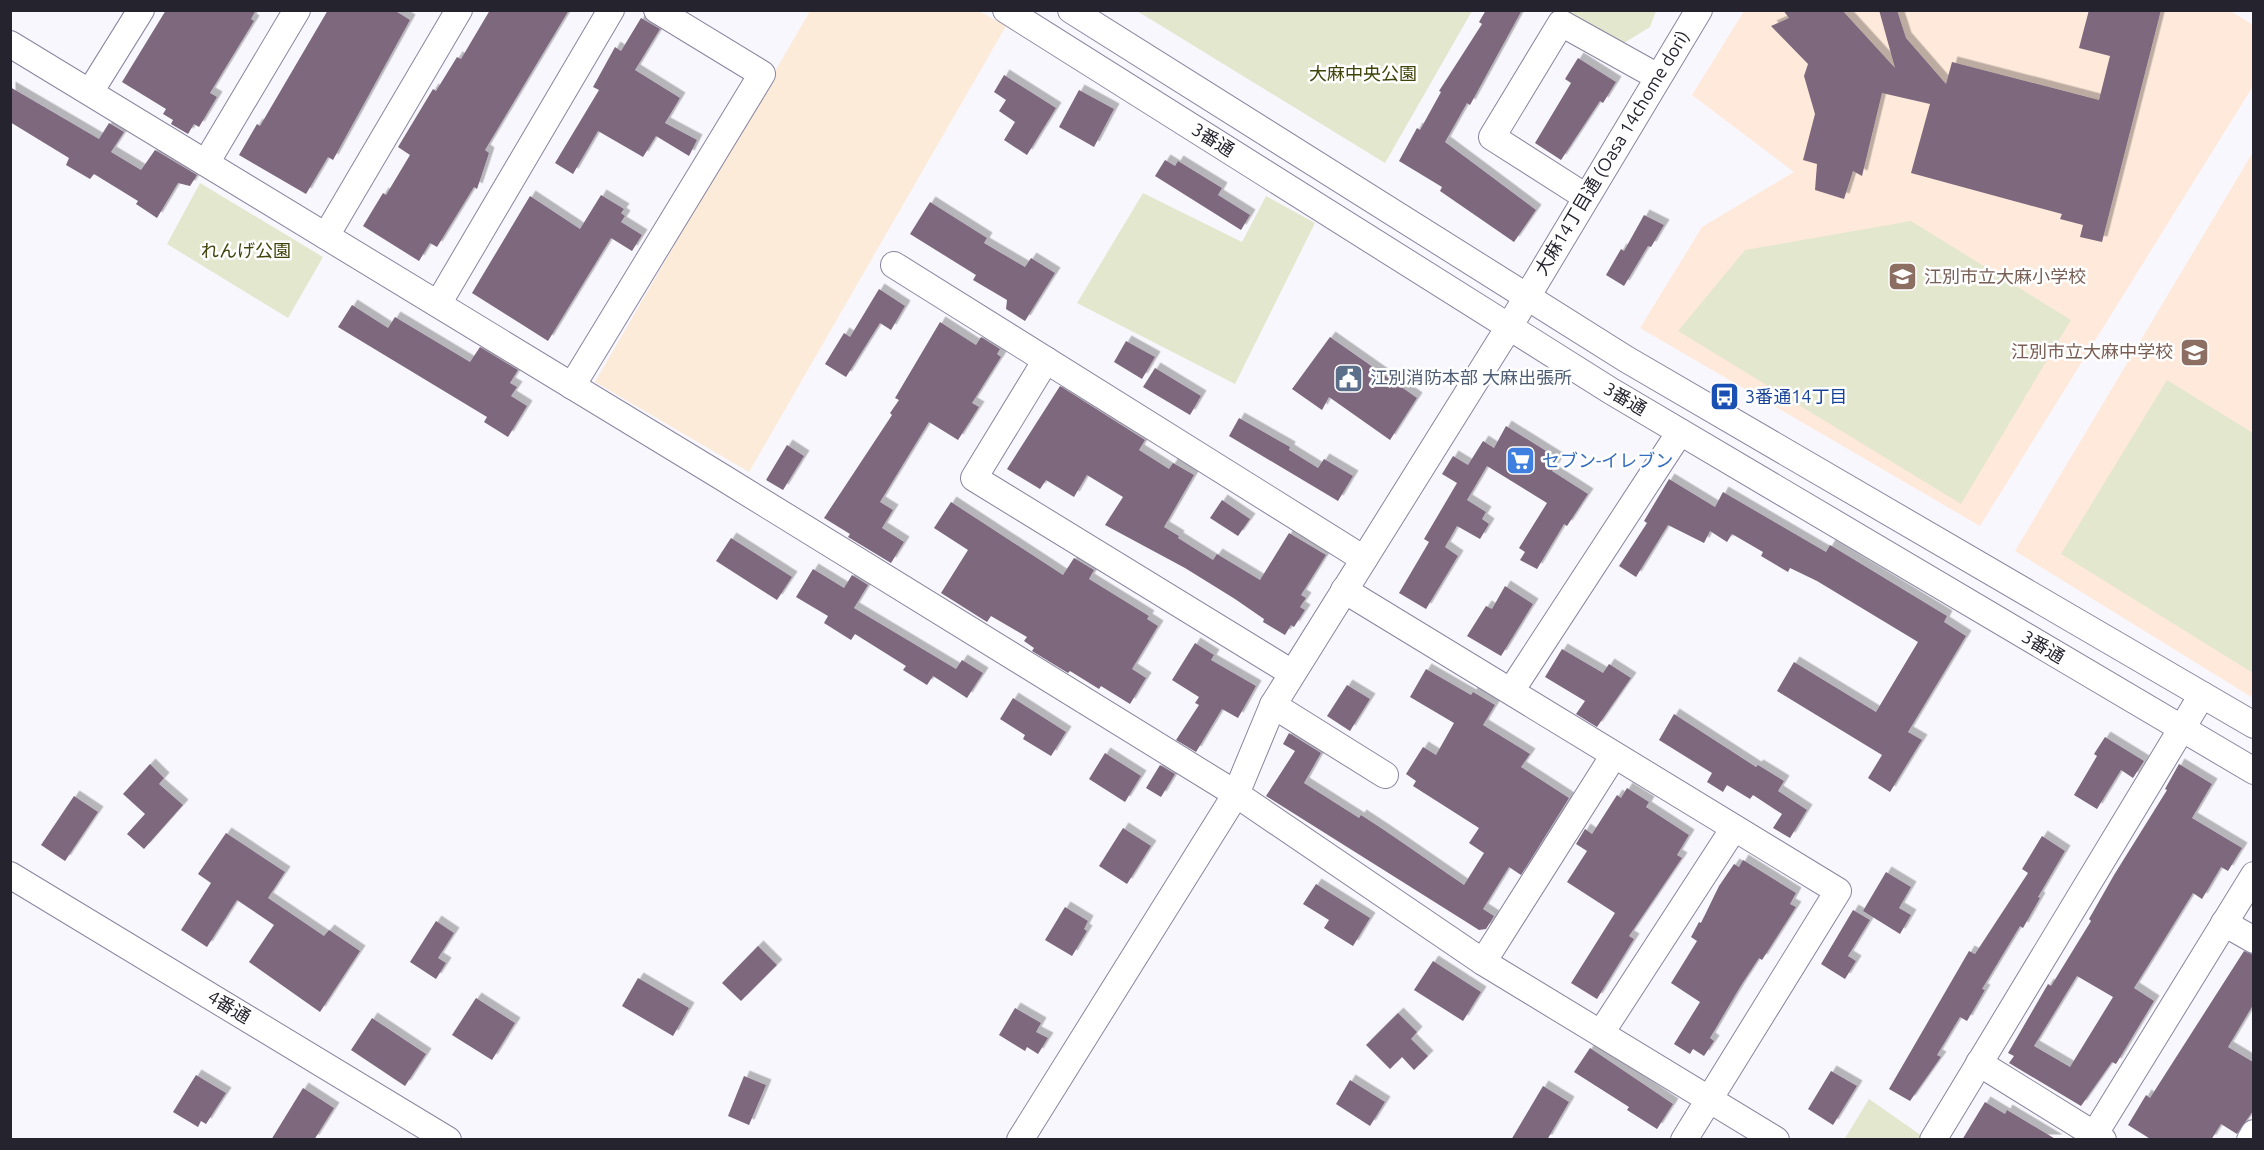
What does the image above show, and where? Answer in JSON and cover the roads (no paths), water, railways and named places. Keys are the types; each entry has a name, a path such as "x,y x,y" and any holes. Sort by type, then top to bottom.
{"street":[{"path":"90,92 141,10"},
{"path":"206,163 297,10"},
{"path":"326,236 459,10"},
{"path":"438,304 611,10"},
{"path":"572,386 762,74 657,10"},
{"name":"3番通","path":"1006,10 1680,432 2253,771"},
{"name":"3番通","path":"1071,10 1626,359 2253,725"},
{"name":"大麻14丁目通 (Oasa 14chome dori)","path":"1020,1140 1236,794 1273,705 1292,673 1509,327 1699,10"},
{"path":"1586,197 1492,137 1561,23 1658,77"},
{"path":"10,44 1236,794 1483,962 1776,1140"},
{"path":"894,265 1364,559"},
{"path":"1046,360 974,478 1292,673"},
{"path":"1511,691 1680,432"},
{"path":"1344,590 1838,891 1684,1140"},
{"path":"1933,1140 2202,695"},
{"path":"1273,705 1385,776"},
{"path":"1483,962 1614,754"},
{"path":"1601,1033 1734,828"},
{"name":"4番通","path":"10,875 448,1140"},
{"path":"1979,1063 2096,1138 2253,875"},
{"path":"2224,923 2253,940"},
{"path":"2250,1140 2253,1134"}],"place":[{"name":"江別市立大麻小学校","path":"1903,277"},
{"name":"江別市立大麻中学校","path":"2194,352"},
{"name":"江別消防本部 大麻出張所","path":"1349,378"},
{"name":"3番通14丁目","path":"1724,397"},
{"name":"セブン-イレブン","path":"1521,461"}],"park label":[{"name":"大麻中央公園","path":"1363,74"},
{"name":"れんげ公園","path":"246,251"}]}
